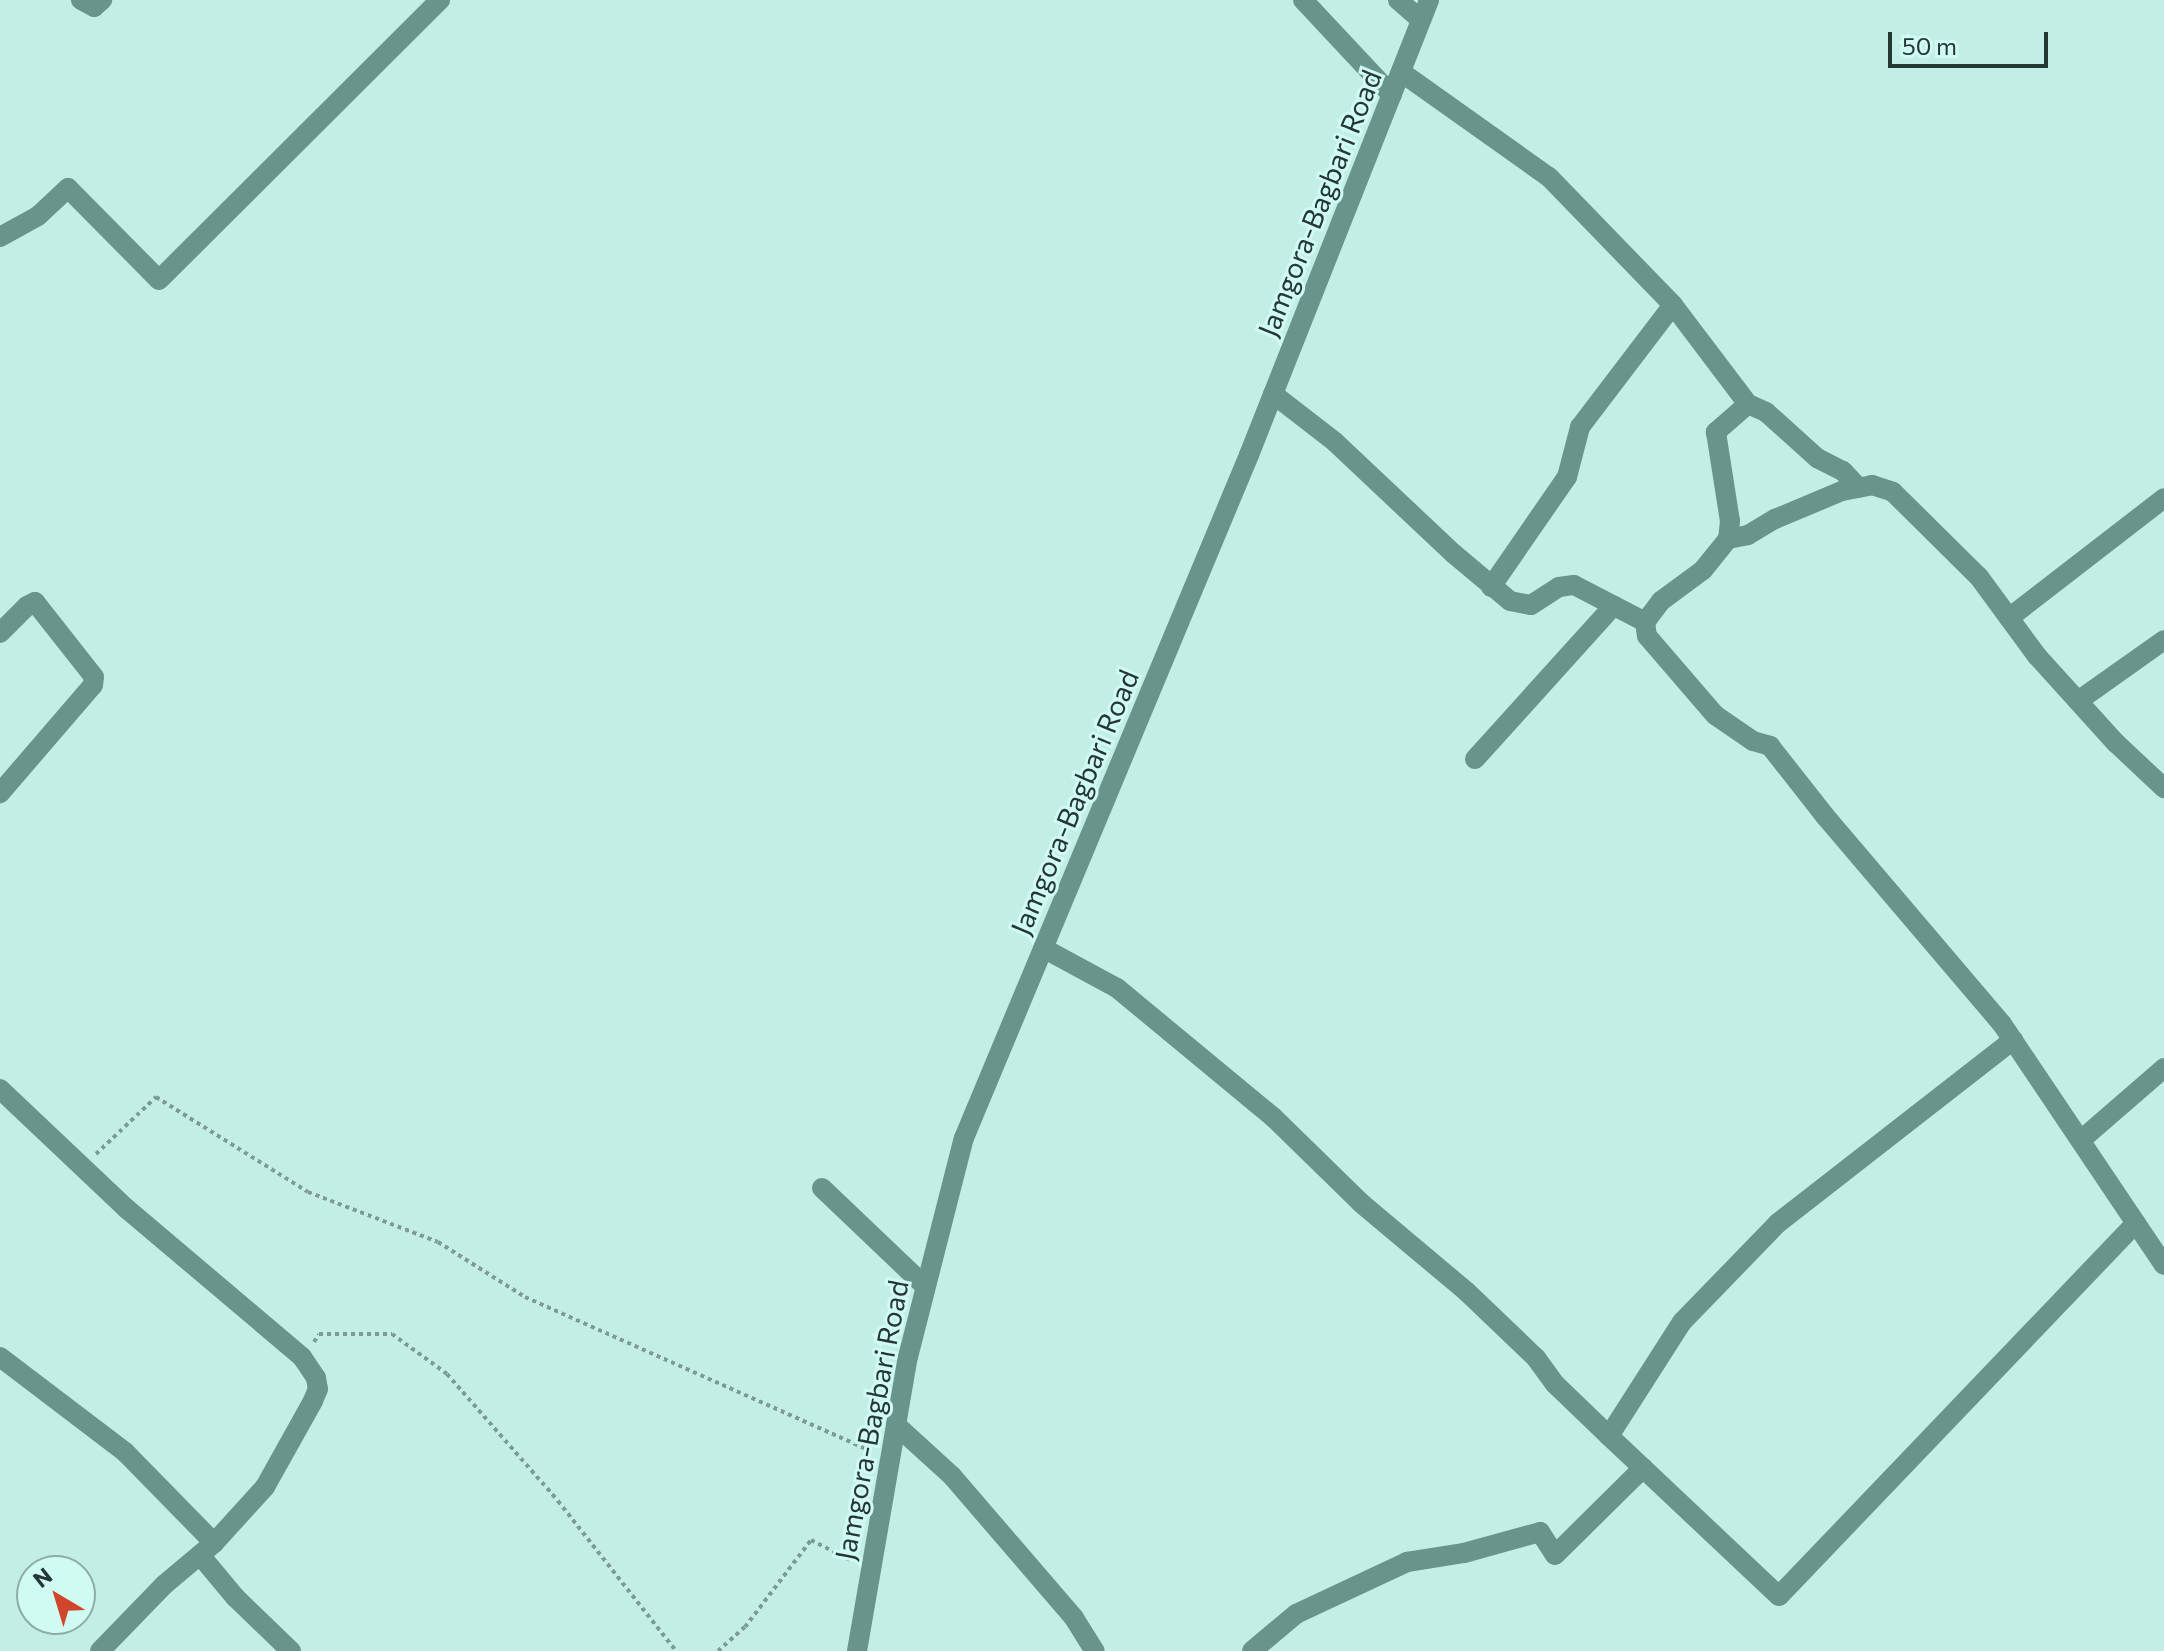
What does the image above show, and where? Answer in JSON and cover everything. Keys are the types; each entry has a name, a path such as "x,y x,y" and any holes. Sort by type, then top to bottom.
{"street":[{"path":"81,0 94,7 102,0"},
{"path":"0,237 38,216 68,188 159,280 440,0"},
{"path":"1303,0 1392,95"},
{"path":"1398,0 1421,20"},
{"name":"Jamgora-Bagbari Road","path":"857,1651 888,1458 925,1286 964,1138 1273,394 1429,0"},
{"path":"1401,72 1549,177 1673,305 1748,404 1766,412 1805,448 1843,471 1859,488"},
{"path":"1491,587 1567,477 1580,427 1673,305"},
{"path":"1273,394 1335,442 1491,587 1510,601 1531,605 1559,587 1574,585 1645,622"},
{"path":"1748,404 1716,432 1730,521 1728,539 1717,557 1661,601 1645,622 1647,636 1715,715 1753,741 1770,746 2013,1040 2164,1265"},
{"path":"1728,539 1748,535 1817,500 1859,488 1872,485 1893,492 1979,577 2037,656 2164,788"},
{"path":"2009,618 2164,498"},
{"path":"0,633 35,602 94,677 93,685 0,793"},
{"path":"1475,759 1614,605"},
{"path":"2078,701 2164,640"},
{"path":"1043,948 1117,988 1273,1117 1361,1203 1467,1292 1524,1347 1555,1384 1779,1596 2136,1223"},
{"path":"1609,1436 1682,1322 1778,1223 2013,1040"},
{"path":"2081,1140 2164,1068"},
{"path":"0,1089 210,1282 302,1357 316,1378 318,1389 265,1487 207,1549 164,1585 100,1651"},
{"path":"822,1188 925,1286"},
{"path":"0,1357 125,1452 207,1549 235,1597 291,1651"},
{"path":"896,1425 952,1476 1074,1618 1095,1651"},
{"path":"1252,1651 1296,1614 1407,1562 1464,1553 1540,1532 1555,1555 1643,1468"}],"path":[{"path":"83,1167 156,1097 308,1192 438,1242 525,1297 888,1458"},
{"path":"302,1357 319,1334 392,1334 447,1374 558,1501 676,1651"},
{"path":"718,1651 745,1627 811,1540 869,1570"}]}
